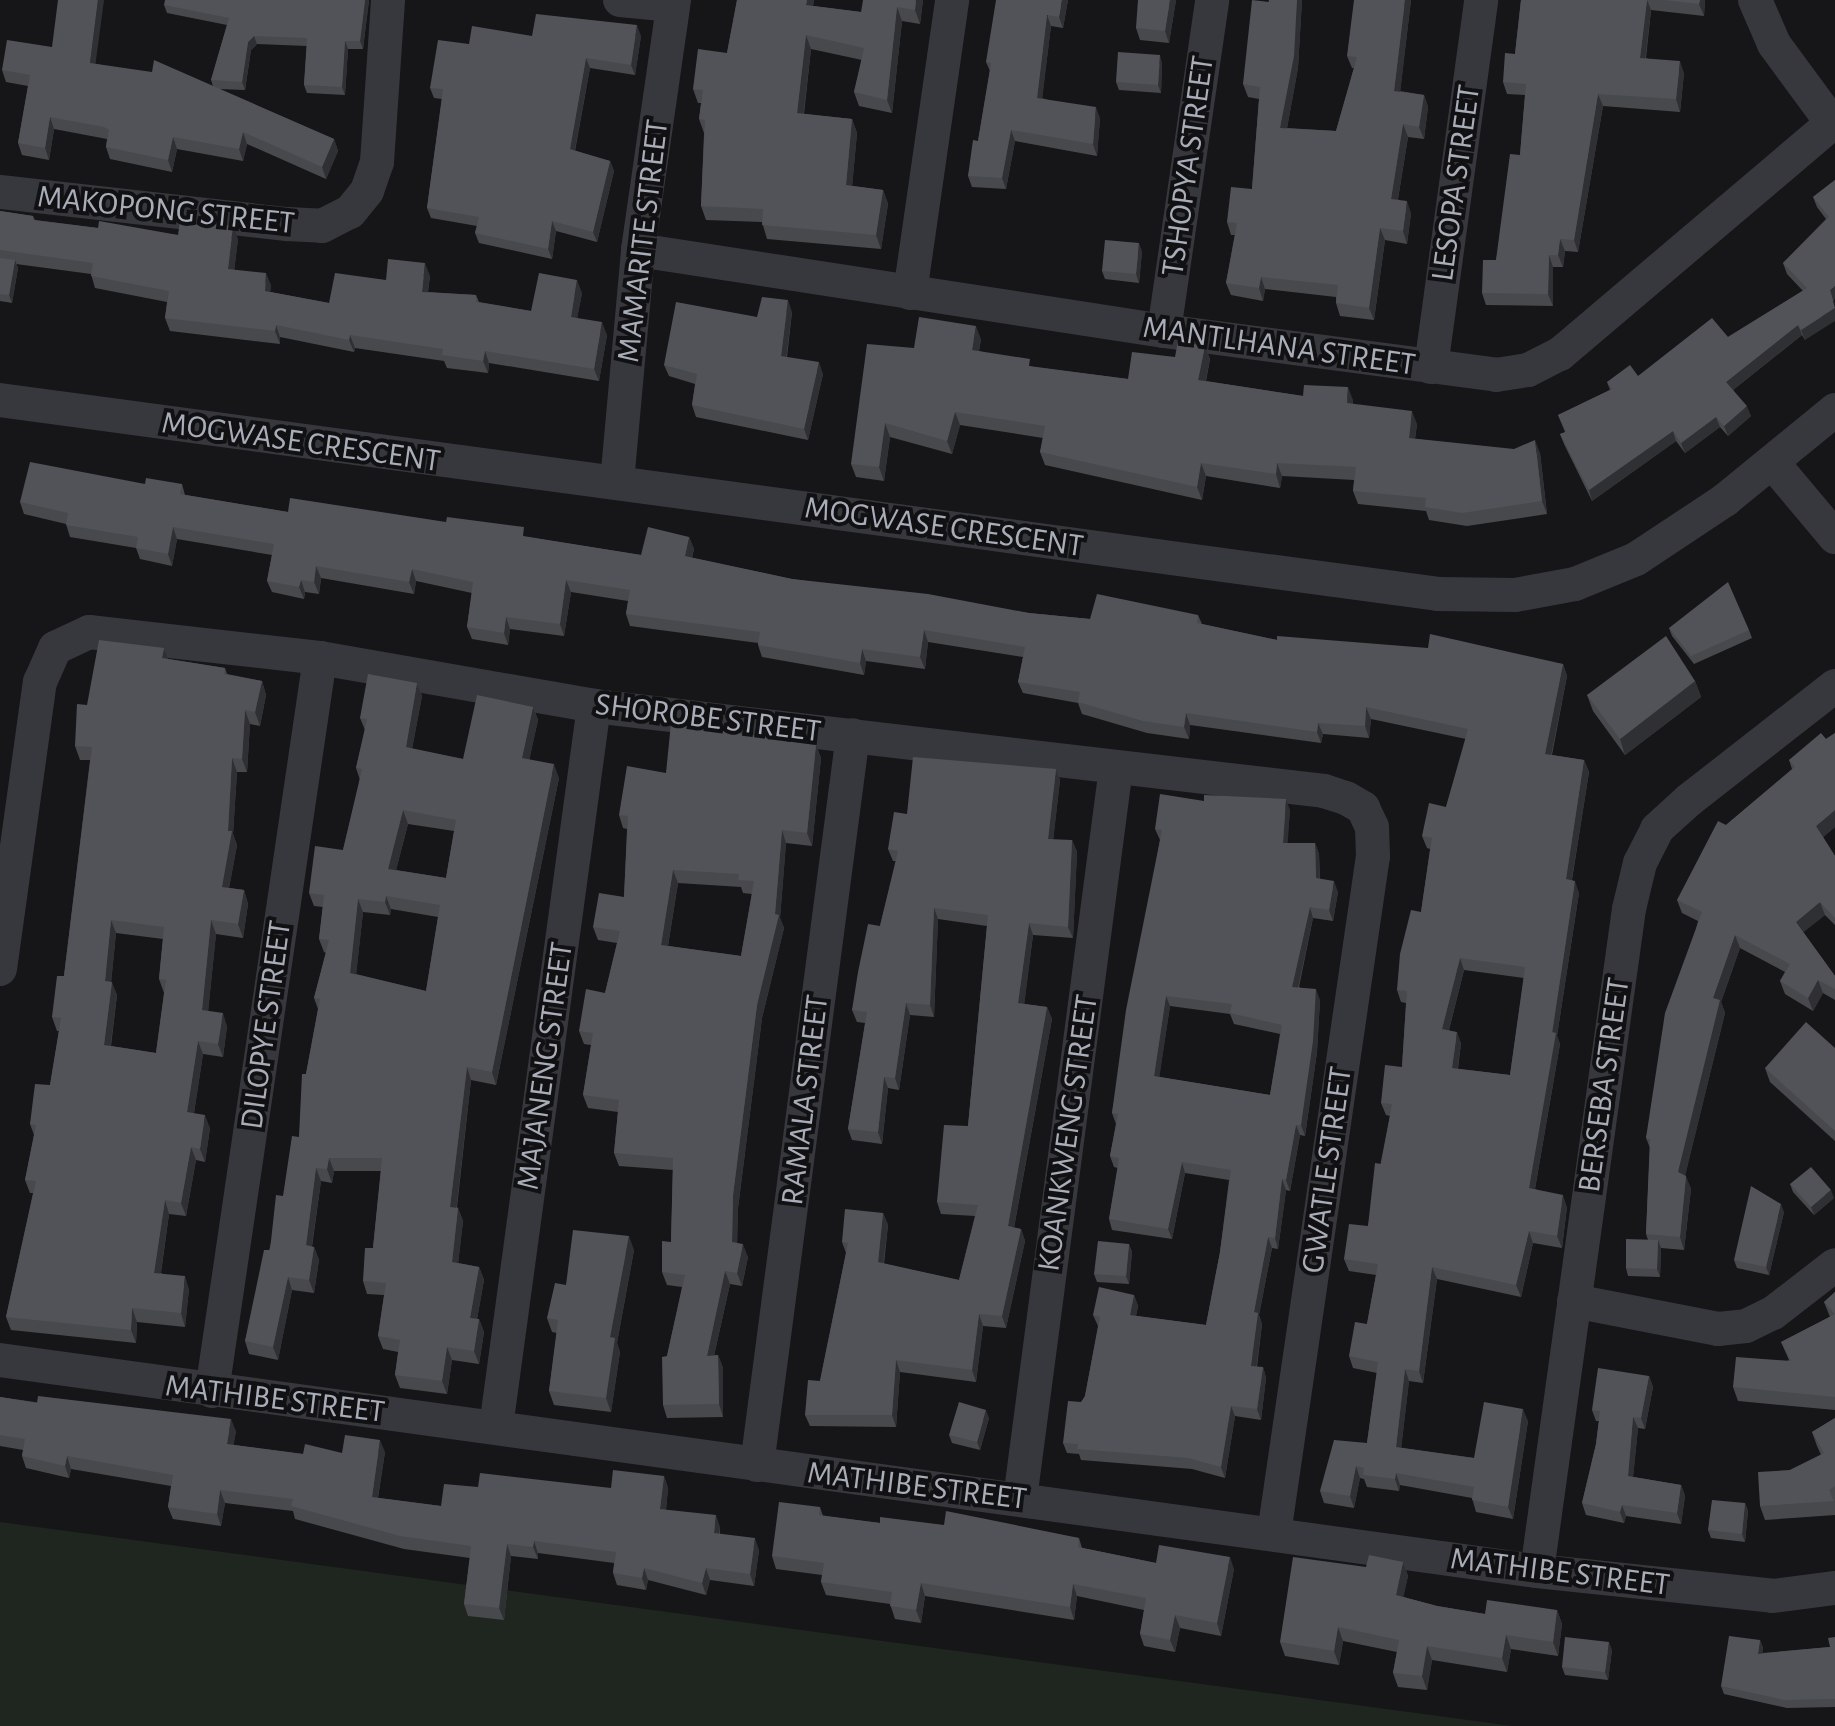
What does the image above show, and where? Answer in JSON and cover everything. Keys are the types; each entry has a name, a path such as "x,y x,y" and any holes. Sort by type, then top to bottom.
{"street":[{"name":"MAKOPONG STREET","path":"0,192 322,226 350,212 367,191 377,162 388,0"},
{"path":"620,0 674,3"},
{"path":"910,293 952,0"},
{"name":"TSHOPYA STREET","path":"1164,331 1212,0"},
{"name":"LESOPA STREET","path":"1431,367 1481,0"},
{"path":"1755,0 1774,44 1834,122"},
{"name":"MAMARITE STREET","path":"617,482 638,250 674,3"},
{"name":"MANTLHANA STREET","path":"638,250 1164,331 1496,375 1528,370 1560,354 1834,122"},
{"name":"MOGWASE CRESCENT","path":"0,400 1438,594 1515,595 1575,584 1636,559 1772,462 1835,410"},
{"path":"1772,462 1835,537"},
{"name":"SHOROBE STREET","path":"0,969 40,682 55,648 89,632 320,658 594,706 1324,791 1363,808"},
{"name":"DILOPYE STREET","path":"212,1391 320,658"},
{"name":"BERSEBA STREET","path":"1537,1571 1629,909 1640,863 1657,829 1689,800 1835,686"},
{"name":"MAJANENG STREET","path":"496,1427 594,706"},
{"name":"RAMALA STREET","path":"757,1465 853,735"},
{"name":"KOANKWENG STREET","path":"1020,1499 1116,768"},
{"name":"GWATLE STREET","path":"1274,1534 1373,856 1372,827 1363,808"},
{"path":"1574,1301 1718,1329 1746,1326 1773,1313 1835,1265"},
{"name":"MATHIBE STREET","path":"0,1360 1537,1571 1773,1596 1835,1588"}],"shaded area":[{"path":"0,1522 1512,1726 0,1726"}],"building":[{"path":"58,0 98,0 90,63 152,72 154,60 334,139 322,167 243,132 239,149 173,137 168,160 106,147 109,130 104,127 50,117 45,148 18,143 30,75 2,70 7,40 52,47"},
{"path":"165,0 365,0 360,41 345,41 342,87 304,85 307,38 254,36 248,42 242,82 211,80 229,18 164,5"},
{"path":"737,0 807,0 806,5 861,12 863,0 916,0 915,10 897,7 887,100 854,92 864,48 806,35 797,113 852,119 846,185 883,190 876,235 762,225 763,209 701,206 705,120 699,119 703,90 693,89 698,49 727,53"},
{"path":"996,0 1062,0 1059,17 1047,15 1037,98 1096,107 1093,144 1011,130 1002,178 968,176 973,140 978,141 991,63 986,62"},
{"path":"1138,0 1170,0 1165,31 1136,28"},
{"path":"1252,0 1297,0 1294,56 1280,128 1336,131 1357,57 1347,56 1354,0 1405,0 1394,91 1424,95 1419,127 1403,124 1391,199 1407,201 1403,231 1380,228 1369,308 1336,303 1338,285 1261,277 1259,288 1226,283 1237,223 1227,222 1231,187 1252,189 1260,87 1243,84"},
{"path":"1521,0 1647,0 1640,58 1680,61 1676,99 1598,94 1574,240 1560,239 1558,255 1549,255 1548,294 1482,293 1483,260 1496,260 1510,154 1520,155 1526,84 1503,82 1505,53 1515,54"},
{"path":"1664,0 1700,0 1699,4"},
{"path":"536,14 637,25 631,65 586,58 570,149 610,161 593,232 552,221 548,249 475,233 479,217 427,208 443,89 430,88 438,40 469,44 472,26 532,36"},
{"path":"1118,52 1160,55 1158,85 1116,82"},
{"path":"1835,180 1835,286 1830,290 1835,308 1801,330 1798,325 1726,382 1747,406 1724,426 1716,417 1681,443 1673,431 1589,490 1560,434 1566,432 1558,415 1612,389 1607,382 1630,365 1638,376 1712,318 1728,337 1807,288 1783,263 1829,217 1813,197"},
{"path":"0,211 33,216 33,220 98,228 99,221 178,235 180,220 233,226 228,269 266,273 265,291 329,303 335,273 386,280 388,259 425,263 422,292 476,295 476,302 531,311 539,273 577,280 571,317 602,322 594,369 485,351 483,361 442,355 443,349 350,335 349,340 276,325 275,331 165,318 169,291 91,276 93,263 0,250"},
{"path":"1105,240 1139,243 1136,274 1102,271"},
{"path":"0,258 15,260 9,295 0,294"},
{"path":"762,297 788,300 781,356 819,362 804,429 692,405 697,374 664,365 676,302 757,317"},
{"path":"919,317 976,326 972,350 1030,359 1029,366 1128,379 1132,352 1175,357 1178,341 1205,346 1198,380 1303,396 1304,385 1348,387 1347,403 1412,411 1409,438 1514,449 1535,440 1542,501 1462,513 1425,507 1426,498 1353,491 1356,467 1277,463 1276,474 1201,463 1197,487 1040,452 1045,426 955,412 947,441 885,423 879,467 851,464 867,344 914,348"},
{"path":"30,462 145,484 146,478 182,484 180,494 288,512 290,498 446,522 447,517 524,527 523,536 641,555 648,527 689,537 685,556 792,579 928,594 1029,613 1090,619 1097,594 1198,615 1197,623 1277,640 1277,636 1428,648 1430,634 1563,664 1545,754 1584,760 1566,879 1575,881 1552,1032 1556,1033 1529,1188 1563,1195 1557,1236 1529,1231 1516,1285 1432,1267 1419,1371 1405,1369 1396,1447 1474,1458 1484,1402 1523,1409 1508,1507 1472,1500 1474,1487 1396,1473 1395,1479 1363,1475 1364,1468 1356,1466 1350,1496 1320,1491 1334,1440 1367,1443 1378,1362 1349,1356 1355,1322 1367,1324 1378,1264 1344,1259 1349,1224 1368,1226 1375,1163 1381,1164 1392,1104 1381,1103 1385,1065 1402,1067 1407,991 1397,990 1400,954 1411,910 1421,912 1432,838 1422,836 1429,803 1446,807 1468,729 1366,707 1365,726 1318,723 1317,732 1186,713 1184,727 1143,721 1078,702 1080,692 1018,682 1025,647 924,630 920,657 862,649 860,663 758,645 760,632 626,614 630,590 566,580 560,624 506,617 504,633 467,627 473,582 412,569 409,582 316,566 314,582 301,580 299,587 267,581 274,544 173,527 168,554 136,548 138,537 66,525 68,513 20,502","holes":["1460,958 1525,967 1510,1075 1452,1068 1457,1032 1442,1029"]},
{"path":"1728,582 1749,630 1691,656 1669,628"},
{"path":"1666,636 1695,681 1620,739 1587,695"},
{"path":"99,640 164,648 162,658 225,668 224,674 262,681 255,712 245,710 242,759 232,758 228,831 232,831 222,887 244,890 238,924 211,920 202,1010 223,1013 218,1044 198,1041 187,1112 205,1115 200,1149 191,1147 181,1203 165,1200 154,1273 185,1276 181,1313 132,1308 131,1330 6,1317 36,1181 25,1180 36,1125 30,1124 35,1084 50,1085 61,1018 52,1017 57,976 64,976 92,747 75,746 77,704 87,705","holes":["111,920 164,927 159,979 166,980 156,1053 104,1045 112,982 105,981"]},
{"path":"368,674 417,683 406,747 463,759 477,695 533,707 522,758 554,764 492,1072 467,1067 450,1207 458,1208 452,1262 479,1267 470,1318 479,1319 474,1351 447,1347 442,1381 395,1375 400,1340 378,1336 386,1283 363,1281 365,1248 373,1248 382,1158 329,1158 327,1169 316,1168 306,1245 314,1247 309,1280 288,1277 273,1347 245,1341 264,1250 270,1250 276,1195 283,1196 292,1136 299,1137 302,1074 306,1074 320,999 314,998 329,940 319,939 324,895 309,893 315,846 343,850 362,769 356,768 367,719 360,718","holes":["403,810 456,820 446,878 388,869","386,896 440,905 426,991 350,973 358,899 385,902"]},
{"path":"671,723 816,745 807,833 782,830 775,914 779,915 757,1005 733,1195 732,1242 743,1244 737,1273 725,1271 707,1356 718,1355 719,1404 663,1405 662,1357 667,1356 685,1275 662,1272 662,1241 671,1242 673,1158 614,1153 619,1100 583,1095 593,1033 579,1031 586,989 605,993 620,931 593,927 599,893 624,897 628,816 619,815 627,766 666,773","holes":["673,870 739,874 738,880 754,881 741,956 661,945"]},
{"path":"1821,733 1826,739 1835,733 1835,810 1816,826 1835,856 1835,918 1820,902 1796,922 1835,976 1835,989 1818,980 1808,998 1780,981 1790,964 1735,935 1713,998 1720,1000 1678,1172 1686,1176 1680,1237 1646,1234 1650,1139 1646,1138 1665,1013 1702,912 1677,900 1718,821 1726,825 1795,767 1789,760"},
{"path":"913,757 1056,769 1048,839 1072,840 1068,927 1029,923 1018,1003 1047,1007 1008,1226 1021,1229 1002,1316 979,1314 972,1370 896,1360 892,1415 805,1415 808,1380 820,1381 848,1243 842,1242 845,1209 883,1213 878,1262 959,1280 978,1205 937,1202 944,1125 968,1126 988,915 934,908 930,1005 906,1003 895,1078 884,1077 878,1132 848,1129 867,1012 852,1010 858,972 868,924 880,926 898,851 888,849 894,812 907,814"},
{"path":"1160,794 1204,801 1204,795 1286,799 1283,843 1315,843 1316,878 1334,881 1329,910 1310,907 1292,987 1316,989 1313,1041 1301,1125 1296,1125 1286,1180 1282,1179 1275,1238 1268,1237 1254,1312 1258,1313 1251,1366 1263,1367 1257,1409 1231,1406 1221,1467 1188,1458 1077,1449 1078,1444 1063,1443 1068,1401 1081,1402 1085,1396 1100,1317 1093,1315 1099,1287 1134,1295 1130,1315 1206,1325 1220,1252 1231,1170 1182,1162 1168,1229 1109,1219 1119,1158 1110,1156 1118,1114 1112,1113 1126,1010 1162,830 1155,829","holes":["1166,996 1232,1004 1230,1013 1282,1025 1270,1095 1154,1076"]},
{"path":"1806,1022 1835,1048 1835,1131 1765,1068"},
{"path":"1811,1167 1831,1190 1811,1207 1790,1184"},
{"path":"1751,1186 1781,1204 1766,1267 1734,1260"},
{"path":"573,1230 629,1236 610,1337 615,1338 606,1398 549,1391 558,1320 547,1318 555,1283 566,1285"},
{"path":"1626,1239 1658,1240 1657,1269 1626,1268"},
{"path":"1098,1241 1129,1244 1126,1276 1094,1274"},
{"path":"1835,1292 1835,1314 1824,1302"},
{"path":"1835,1314 1835,1397 1733,1387 1736,1357 1791,1361 1781,1342"},
{"path":"1598,1368 1649,1376 1641,1418 1633,1417 1628,1476 1681,1485 1677,1513 1622,1505 1620,1512 1582,1503 1596,1444 1600,1411 1592,1410"},
{"path":"38,1396 231,1419 227,1444 303,1454 305,1444 342,1453 345,1435 380,1440 372,1497 441,1506 444,1484 478,1487 480,1473 611,1488 613,1470 664,1476 660,1509 716,1515 714,1533 755,1538 750,1574 706,1568 702,1583 644,1568 642,1578 613,1573 616,1552 534,1541 533,1547 507,1544 499,1608 464,1604 471,1546 400,1536 291,1506 293,1499 220,1490 217,1514 168,1507 173,1475 67,1456 65,1466 22,1456 25,1439 0,1435 0,1397 37,1403"},
{"path":"959,1402 986,1410 977,1442 949,1435"},
{"path":"1835,1418 1835,1486 1829,1490 1834,1501 1760,1506 1758,1472 1790,1470 1824,1453 1812,1432"},
{"path":"1712,1500 1745,1503 1742,1534 1708,1530"},
{"path":"779,1502 820,1507 819,1515 880,1523 880,1517 944,1525 946,1511 1079,1538 1078,1547 1156,1563 1159,1545 1230,1557 1217,1623 1175,1615 1170,1640 1140,1634 1146,1598 1073,1584 1070,1607 921,1583 916,1610 890,1606 892,1592 821,1582 824,1563 772,1556"},
{"path":"1369,1555 1403,1562 1396,1595 1485,1614 1487,1600 1557,1610 1553,1642 1506,1635 1502,1658 1427,1646 1422,1676 1393,1673 1399,1640 1338,1627 1334,1651 1280,1642 1293,1557 1366,1567"},
{"path":"1729,1636 1760,1640 1758,1654 1830,1647 1828,1638 1835,1637 1835,1699 1784,1700 1721,1686"},
{"path":"1565,1637 1609,1642 1605,1672 1562,1667"}]}
